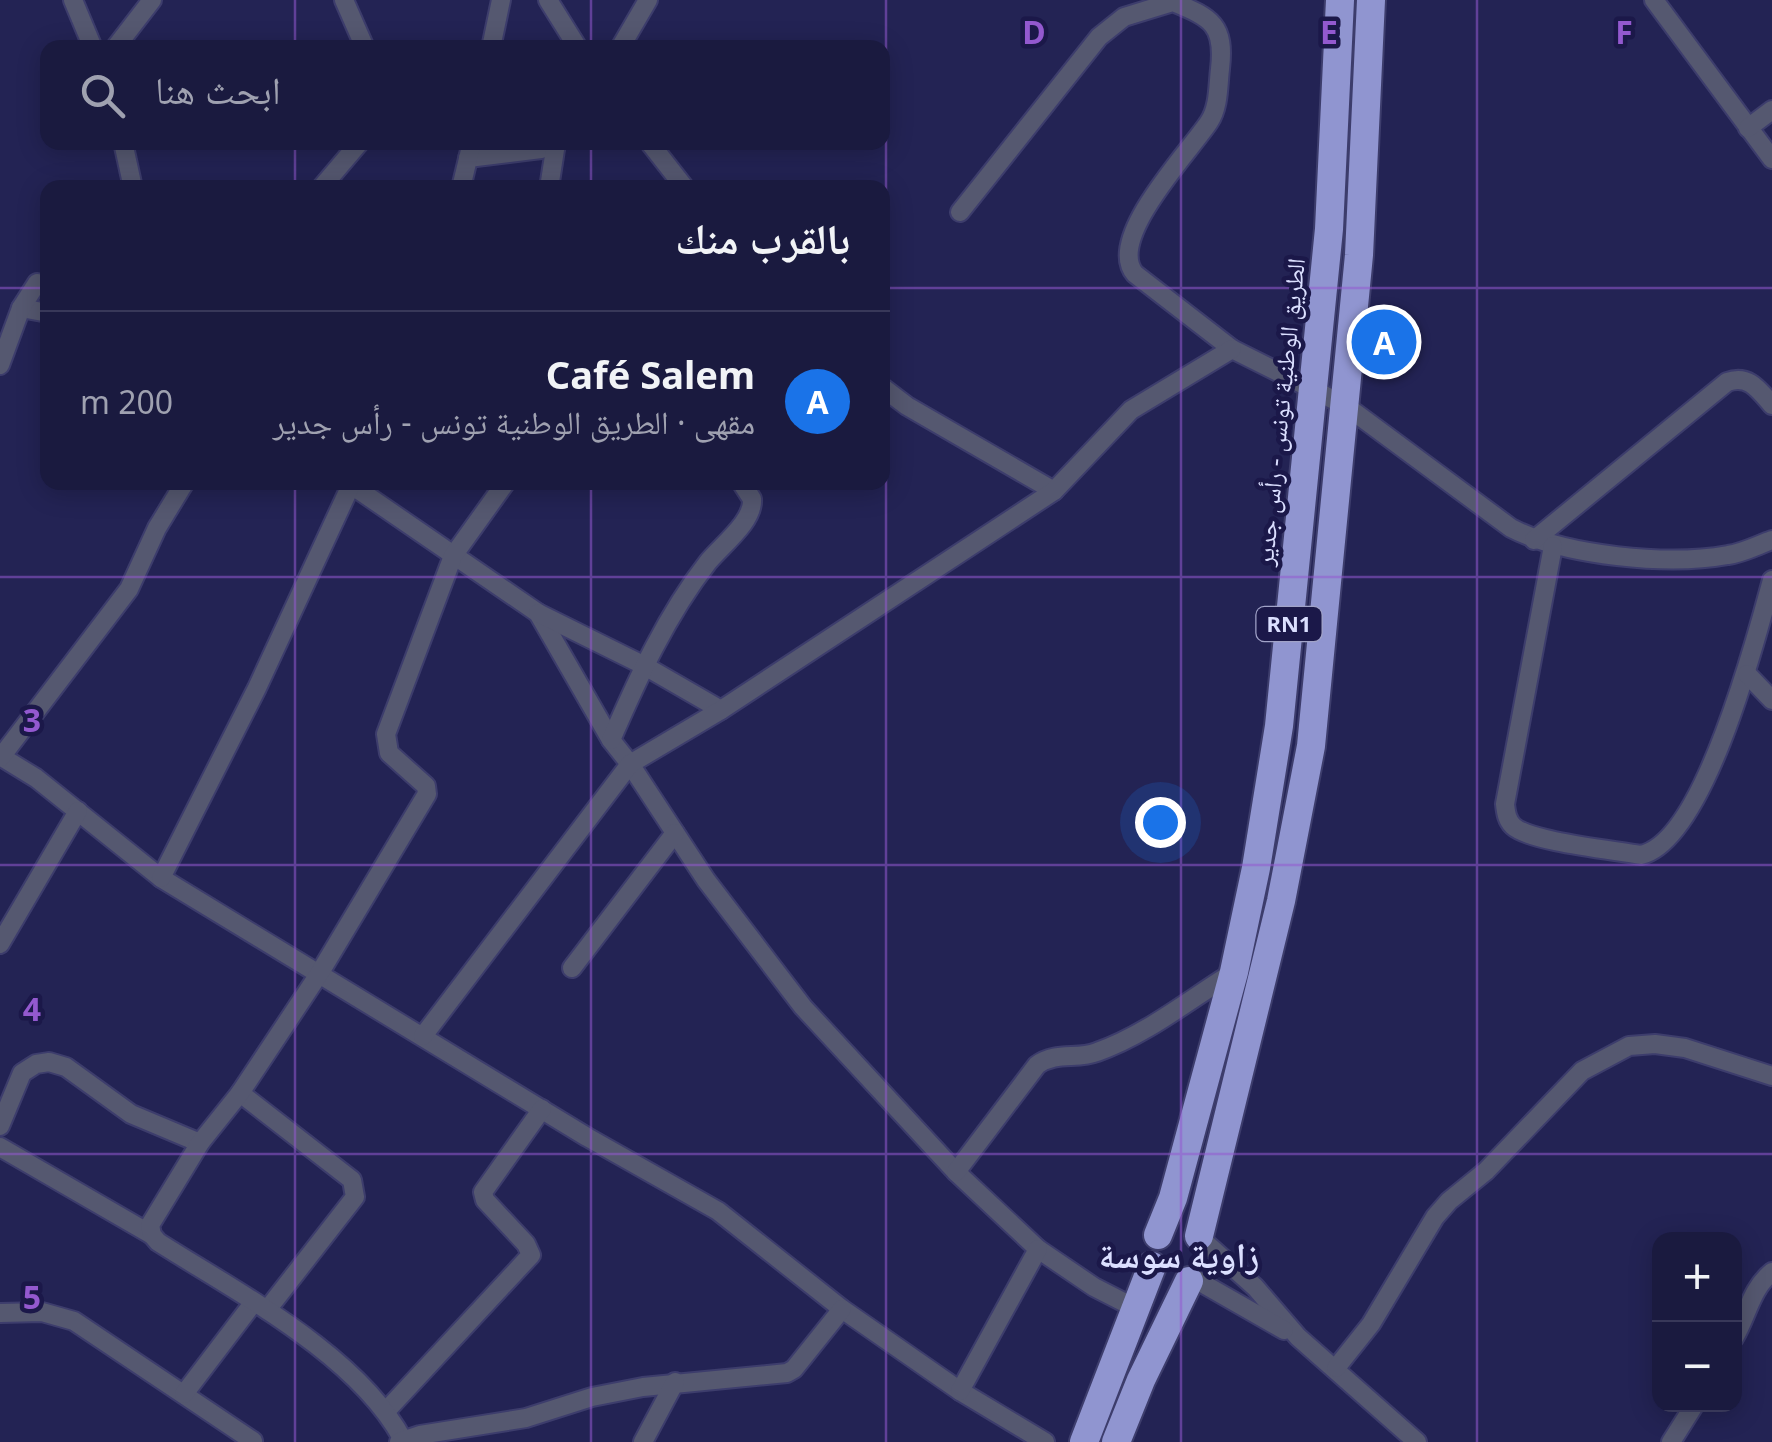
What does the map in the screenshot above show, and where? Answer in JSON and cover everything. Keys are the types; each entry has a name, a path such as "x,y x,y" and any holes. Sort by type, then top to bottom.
{"highway":[{"name":"الطريق الوطنية تونس - رأس جدير","path":"1158,1235 1173,1198 1234,972 1279,726 1329,230 1340,0"},
{"name":"RN1","path":"1116,1442 1141,1380 1191,1279 1206,1260 1199,1237 1281,902 1311,746 1346,406 1365,167 1371,0"},
{"path":"1158,1235 1183,1227 1199,1237"},
{"name":"RN1","path":"1084,1442 1152,1266 1150,1250 1158,1235"},
{"path":"1152,1266 1163,1279 1180,1283 1191,1279"}],"street":[{"path":"74,0 90,40"},
{"path":"122,40 152,0"},
{"path":"344,0 362,40"},
{"path":"493,40 501,0"},
{"path":"548,0 573,40"},
{"path":"625,40 648,0"},
{"path":"1654,0 1772,160"},
{"path":"960,212 1099,37 1124,16 1171,1 1209,20 1221,39 1215,110 1155,193 1129,246 1128,261 1134,274 1232,349 1346,406 1534,540 1636,556 1704,559 1732,555 1772,540"},
{"path":"1748,128 1772,110"},
{"path":"125,150 131,180"},
{"path":"328,180 353,150"},
{"path":"463,180 470,150 531,150"},
{"path":"550,180 556,150"},
{"path":"655,150 680,180"},
{"path":"0,365 21,308 36,283"},
{"path":"21,308 40,312"},
{"path":"423,1036 630,764 721,710 1054,492 1132,410 1232,349"},
{"path":"1534,540 1726,382 1751,382 1772,406"},
{"path":"890,394 1054,492"},
{"path":"180,490 157,528 129,590 1,756 36,778 161,878 718,1211 842,1309 960,1391 1045,1442"},
{"path":"161,878 257,688 346,490"},
{"path":"358,490 538,612 721,710"},
{"path":"152,1236 153,1217 319,974 426,794 426,786 389,753 386,734 453,556 500,490"},
{"path":"612,740 643,666 707,564 750,513 752,499 746,490"},
{"path":"1553,546 1505,804 1509,823 1530,835 1640,855 1654,852 1672,834 1711,766 1731,721 1772,580"},
{"path":"538,612 612,740 706,880 803,1007 956,1172 1038,1250 1136,1309"},
{"path":"1746,674 1772,700"},
{"path":"0,944 78,811"},
{"path":"572,968 675,832"},
{"path":"956,1172 1037,1065 1046,1059 1100,1052 1234,972"},
{"path":"1336,1368 1371,1324 1435,1217 1486,1172 1582,1071 1629,1046 1656,1044 1685,1048 1772,1076"},
{"path":"0,1126 22,1073 36,1064 50,1062 66,1067 130,1114 200,1143"},
{"path":"184,1394 355,1196 352,1180 240,1093"},
{"path":"387,1410 531,1255 526,1244 485,1200 483,1192 542,1109"},
{"path":"0,1147 152,1236 326,1353 387,1410 402,1441 526,1418 592,1397 674,1382 788,1373 842,1309"},
{"path":"1199,1237 1255,1288 1298,1337 1417,1442"},
{"path":"960,1391 1038,1250"},
{"path":"1742,1324 1754,1288 1772,1272"},
{"path":"1191,1279 1298,1337"},
{"path":"0,1313 42,1312 74,1321 253,1442"},
{"path":"643,1442 674,1382"},
{"path":"1671,1442 1691,1412"}],"place":[{"name":"Café Salem","path":"1384,342"}],"district":[{"name":"زاوية سوسة","path":"1179,1256"}]}
